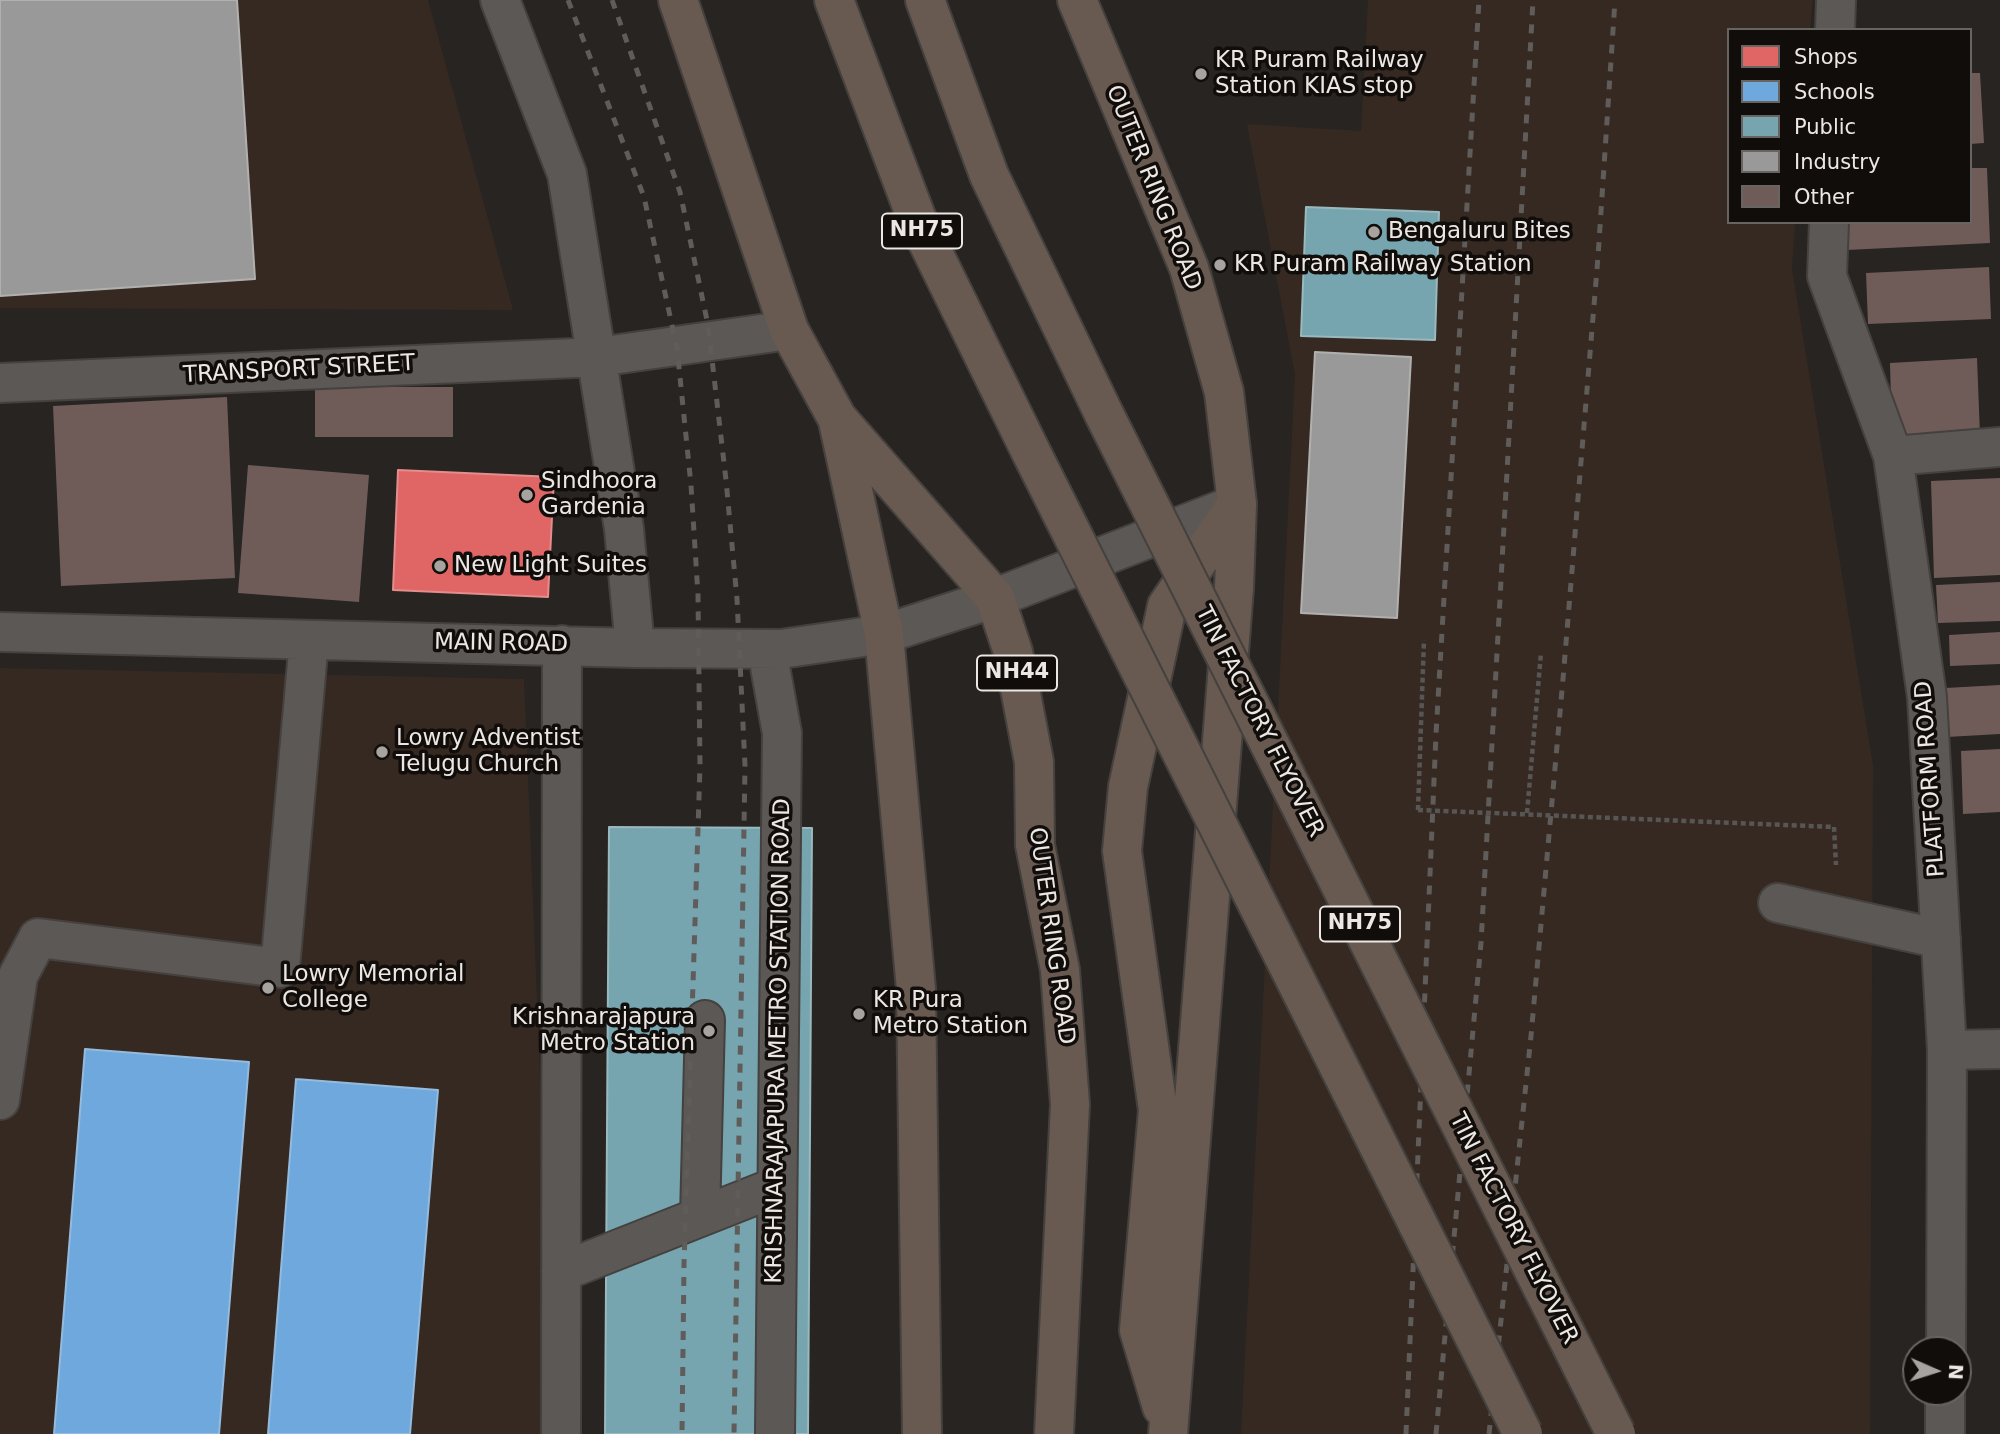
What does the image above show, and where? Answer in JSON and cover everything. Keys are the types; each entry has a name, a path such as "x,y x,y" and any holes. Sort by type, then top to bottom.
{"highway":[{"name":"OUTER RING ROAD","path":"678,0 789,330 837,418 995,598 1013,652 1034,762 1035,845 1060,970 1069,1090 1054,1434"},
{"name":"NH75","path":"834,0 918,222 1523,1434"},
{"name":"TIN FACTORY FLYOVER","path":"925,0 989,174 1104,414 1616,1434"},
{"name":"OUTER RING ROAD","path":"1077,0 1189,268 1224,392 1237,504 1234,587 1169,1431"},
{"name":"OUTER RING ROAD","path":"837,418 884,634 916,989 922,1434"},
{"name":"OUTER RING ROAD","path":"1169,1431 1139,1330 1158,1110 1122,851 1128,788 1167,606 1237,504"}],"street":[{"path":"500,0 567,174 624,529 635,648"},
{"path":"1835,28 1836,0"},
{"name":"PLATFORM ROAD","path":"1829,224 1827,276 1893,456 1927,696 1947,1051 1945,1336"},
{"name":"TRANSPORT STREET","path":"0,383 598,357 789,330"},
{"path":"1893,456 2000,447"},
{"name":"MAIN ROAD","path":"0,632 767,650 884,634 995,598 1237,504"},
{"path":"0,1100 18,976 38,938 280,968 309,640"},
{"path":"561,1434 562,645"},
{"name":"KRISHNARAJAPURA METRO STATION ROAD","path":"767,650 782,733 775,1434"},
{"path":"1778,903 1941,939"},
{"path":"700,1217 705,1020"},
{"path":"1947,1051 2000,1049"},
{"path":"561,1272 776,1187"},
{"path":"1945,1406 1945,1434"}],"path":[{"path":"1424,640 1418,810 1834,827"},
{"path":"1527,813 1541,653"}],"shaded area":[{"path":"0,0 428,0 513,310 0,308"},
{"path":"1368,0 1813,0 1810,28 1727,28 1727,224 1795,224 1792,269 1873,765 1870,1434 1241,1434 1295,375 1247,124 1361,131"},
{"name":"Lowry Memorial College","path":"0,668 524,679 549,1296 547,1434 0,1434"}],"building: Shops":[{"path":"398,470 554,477 548,597 393,590"}],"building: Schools":[{"path":"85,1049 249,1062 219,1434 54,1434"},
{"path":"296,1079 438,1090 410,1434 268,1434"}],"building: Public":[{"path":"1306,207 1439,212 1435,340 1301,336"},
{"name":"Krishnarajapura Metro Station","path":"609,827 812,828 808,1434 605,1434"}],"building: Industry":[{"path":"0,0 237,0 255,279 0,296"},
{"path":"1315,352 1411,357 1397,618 1301,613"}],"building: Other":[{"path":"1972,73 1980,73 1984,143 1972,144"},
{"path":"1972,168 1987,168 1990,243 1847,250 1846,224 1972,224"},
{"path":"1989,267 1991,319 1868,324 1866,273"},
{"path":"1977,358 1980,435 1892,438 1890,363"},
{"path":"315,387 453,387 453,437 315,437"},
{"path":"227,397 235,578 61,586 53,406"},
{"path":"248,465 369,475 359,602 238,593"},
{"path":"2000,478 2000,575 1934,578 1931,481"},
{"path":"2000,582 2000,621 1938,623 1936,585"},
{"path":"2000,632 2000,664 1950,666 1949,635"},
{"path":"2000,685 2000,734 1947,737 1945,688"},
{"path":"2000,749 2000,812 1963,814 1961,751"}],"railway":[{"path":"568,0 644,197 677,348 691,485 698,595 700,766 684,1264 682,1434"},
{"path":"612,0 680,192 708,325 737,599 745,766 734,1434"},
{"path":"1406,1434 1436,734 1479,0"},
{"path":"1436,1434 1481,943 1533,0"},
{"path":"1489,1434 1531,1036 1563,679 1598,257 1615,0"}],"place":[{"name":"KR Puram Railway Station KIAS stop","path":"1201,74"},
{"name":"Bengaluru Bites","path":"1374,232"},
{"name":"KR Puram Railway Station","path":"1220,265"},
{"name":"Sindhoora Gardenia","path":"527,495"},
{"name":"New Light Suites","path":"440,566"},
{"name":"Lowry Adventist Telugu Church","path":"382,752"},
{"name":"Lowry Memorial College","path":"268,988"},
{"name":"KR Pura Metro Station","path":"859,1014"},
{"name":"Krishnarajapura Metro Station","path":"709,1031"}]}
